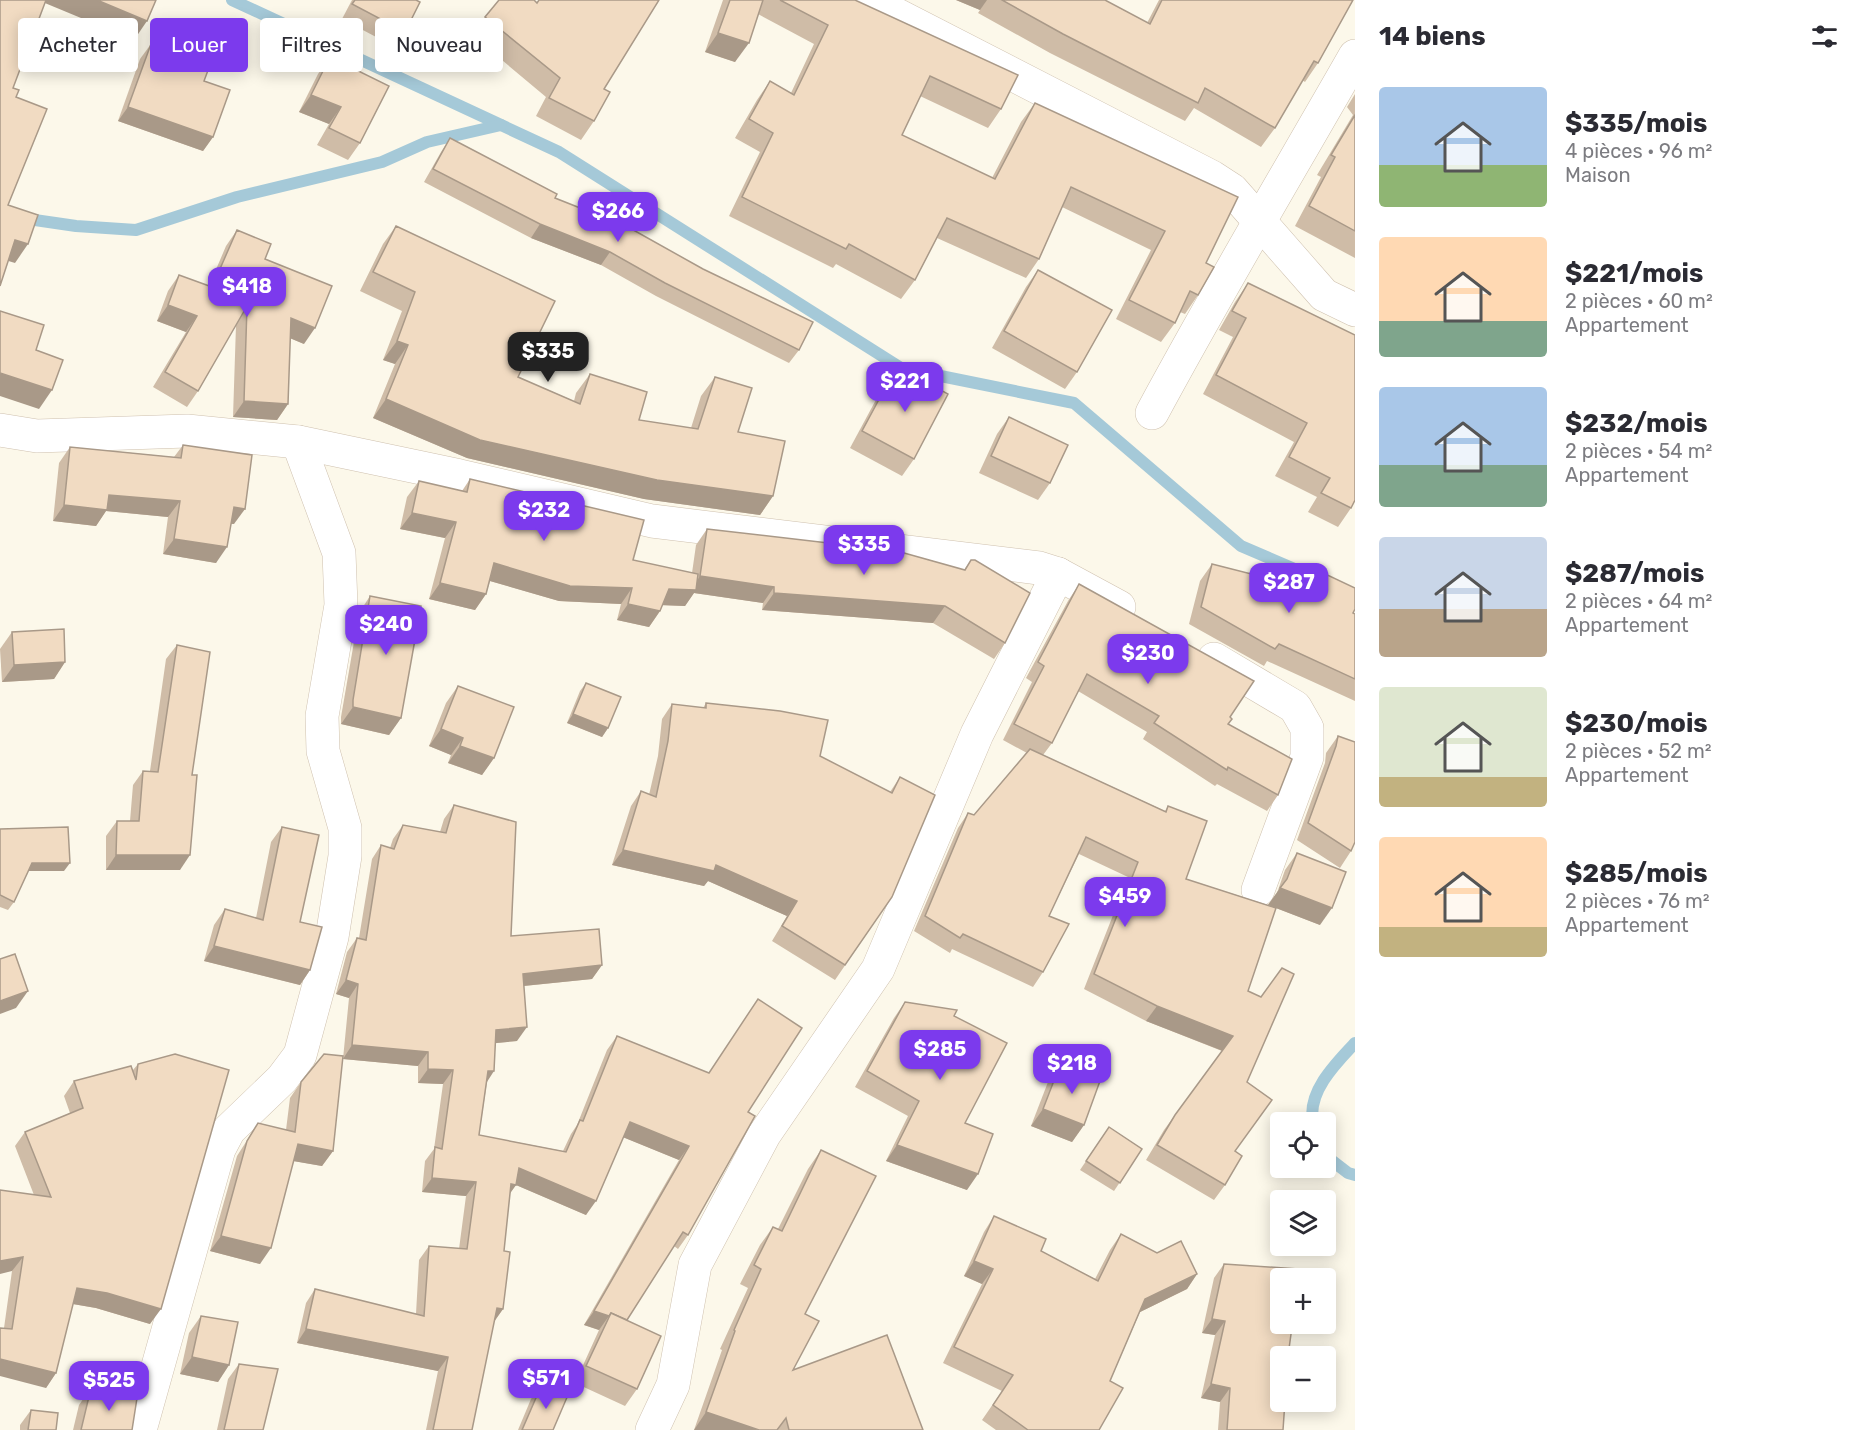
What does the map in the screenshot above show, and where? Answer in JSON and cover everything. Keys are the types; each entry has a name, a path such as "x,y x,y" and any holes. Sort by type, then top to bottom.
{"street":[{"path":"868,0 1212,177 1232,190 1324,295 1355,310"},
{"path":"1152,412 1217,292 1260,223 1355,56"},
{"path":"0,430 37,436 187,431 298,442 460,476 652,521 1039,568 1058,574 1150,624"},
{"path":"140,1430 219,1149 229,1130 282,1079 300,1055 332,937 345,856 345,828 322,751 322,716 341,605 339,553 298,442"},
{"path":"652,1430 673,1385 695,1265 764,1136 878,969 977,735 1058,574"},
{"path":"1191,646 1295,707 1307,728 1307,757 1258,890"}],"building":[{"path":"0,0 46,0 39,18 18,18 19,72 13,88 19,90 16,97 47,109 8,205 38,215 28,244 15,240 0,286"},
{"path":"97,0 156,0 147,21"},
{"path":"355,0 416,0 420,2 412,18 378,18 352,4"},
{"path":"499,0 534,0 537,3 539,0 659,0 604,89 610,92 594,121 549,98 560,78 503,32 503,18 485,17"},
{"path":"730,0 763,0 749,43 718,33"},
{"path":"780,0 855,0 1018,75 1001,109 930,76 902,135 995,179 1035,103 1238,197 1206,263 1214,267 1198,295 1190,291 1175,323 1129,300 1165,231 1071,187 1039,259 947,218 915,280 849,244 846,249 742,197 773,133 749,119 770,81 794,95 828,25"},
{"path":"1002,0 1105,0 1150,24 1162,0 1353,0 1318,63 1314,61 1275,128 1205,88 1198,103"},
{"path":"150,47 150,72 207,72 204,81 230,90 213,137 128,107"},
{"path":"322,72 361,72 389,86 360,143 329,128 341,107 311,95"},
{"path":"1355,115 1355,231 1309,206 1335,157 1331,155"},
{"path":"450,138 557,194 555,198 628,227 703,269 813,322 799,350 665,283 610,252 540,224 433,169"},
{"path":"396,226 555,301 518,377 580,404 590,374 647,392 639,420 698,429 715,377 752,388 738,432 785,441 773,496 657,480 480,440 386,399 408,345 397,341 415,292 373,272"},
{"path":"237,230 271,244 265,259 332,286 315,328 291,318 288,404 244,401 247,306 198,391 165,372 197,316 168,305 179,275 212,287"},
{"path":"1038,270 1112,310 1077,372 1004,331"},
{"path":"1248,283 1355,335 1355,500 1351,508 1321,493 1330,478 1289,457 1307,423 1216,375 1246,318 1232,311"},
{"path":"0,311 44,325 36,350 63,360 52,390 0,373"},
{"path":"897,366 948,394 914,459 862,431"},
{"path":"1009,417 1068,445 1050,483 991,456"},
{"path":"183,445 252,455 245,509 234,507 227,547 174,539 180,501 109,495 107,510 64,505 70,447 181,458"},
{"path":"470,479 644,520 633,560 698,574 696,590 669,589 660,611 628,604 632,588 570,586 494,563 486,594 440,583 456,522 412,513 419,481 467,492"},
{"path":"707,529 897,551 965,570 971,560 975,560 1030,593 1005,643 945,606 774,593 774,587 700,576"},
{"path":"1212,564 1311,589 1319,571 1355,588 1353,613 1355,614 1355,679 1279,644 1275,649 1201,607"},
{"path":"1079,584 1254,681 1230,717 1232,719 1228,724 1292,759 1278,795 1228,767 1227,770 1154,723 1159,716 1087,674 1052,743 1014,724 1044,666 1038,662"},
{"path":"370,596 421,606 401,718 353,707"},
{"path":"64,629 65,662 14,665 12,632"},
{"path":"177,645 210,652 192,775 197,775 190,855 116,855 117,821 139,821 143,771 158,772"},
{"path":"586,683 621,697 608,728 573,714"},
{"path":"458,686 514,707 494,758 460,746 463,738 441,729"},
{"path":"706,703 780,711 828,720 820,756 892,793 900,777 935,795 892,897 845,965 782,926 797,901 716,865 714,871 623,850 641,791 656,797 668,741 672,704 706,708"},
{"path":"1338,736 1355,742 1355,842 1351,851 1308,823"},
{"path":"1030,749 1166,812 1168,806 1207,821 1186,879 1276,908 1248,991 1261,997 1282,968 1294,974 1247,1082 1272,1100 1235,1151 1242,1156 1225,1185 1157,1145 1175,1115 1233,1036 1157,1006 1094,974 1138,862 1086,837 1049,916 1069,924 1043,972 963,934 960,938 925,916 968,813 974,815"},
{"path":"454,805 516,822 511,936 599,929 602,965 523,974 527,1027 496,1030 494,1071 488,1071 479,1135 566,1152 580,1120 583,1121 617,1036 709,1073 758,999 802,1028 748,1112 755,1116 688,1235 683,1232 627,1320 611,1313 609,1316 594,1311 689,1146 630,1122 596,1201 519,1168 516,1185 511,1184 504,1251 510,1252 503,1309 497,1308 472,1430 433,1430 448,1357 306,1329 315,1289 424,1316 429,1246 467,1249 476,1182 432,1178 435,1147 442,1149 453,1070 428,1069 428,1052 352,1045 358,984 346,980 357,938 366,940 381,845 394,849 403,825 446,833"},
{"path":"68,827 70,863 32,863 14,902 0,895 0,829"},
{"path":"282,827 319,835 300,922 322,927 310,970 214,946 225,909 263,920"},
{"path":"1297,853 1346,872 1332,908 1280,888 1287,879"},
{"path":"15,954 28,991 0,1001 0,959"},
{"path":"905,1002 957,1010 954,1016 1007,1043 965,1123 993,1134 978,1174 897,1145 919,1101 867,1071"},
{"path":"175,1054 229,1070 161,1309 107,1293 77,1288 56,1373 0,1359 0,1328 12,1329 23,1257 0,1261 0,1190 51,1197 25,1132 83,1108 74,1081 131,1066 136,1080 138,1064"},
{"path":"324,1054 343,1056 333,1151 298,1144 271,1248 221,1236 247,1141 258,1123 295,1132 301,1082"},
{"path":"1060,1065 1100,1081 1084,1125 1043,1109"},
{"path":"1109,1127 1142,1149 1120,1183 1086,1161"},
{"path":"821,1150 876,1176 805,1314 819,1321 793,1370 887,1335 923,1430 789,1430 786,1418 777,1430 759,1430 706,1412 734,1330 761,1269 754,1265 773,1227 782,1231"},
{"path":"994,1216 1046,1239 1041,1251 1098,1281 1121,1234 1157,1253 1181,1241 1197,1274 1145,1299 1110,1381 1123,1388 1099,1430 1028,1430 993,1405 1013,1375 954,1347 993,1269 974,1261"},
{"path":"1224,1264 1283,1268 1270,1268 1270,1334 1291,1334 1289,1346 1270,1346 1270,1412 1284,1412 1283,1430 1227,1430 1230,1388 1211,1384 1225,1321 1212,1319"},
{"path":"611,1313 661,1336 637,1389 586,1366"},
{"path":"201,1316 238,1322 229,1365 192,1357"},
{"path":"239,1364 278,1369 263,1430 224,1430"},
{"path":"542,1384 568,1395 553,1430 522,1430"},
{"path":"91,1388 137,1398 132,1430 81,1430"},
{"path":"31,1410 58,1413 56,1430 28,1430"}],"waterway":[{"path":"232,0 559,152 901,368 1074,403 1241,546 1355,595"},
{"path":"0,215 76,226 136,230 237,197 382,162 427,142 501,125"},
{"path":"1312,1112 1314,1100 1325,1079 1355,1043"},
{"path":"1336,1164 1348,1173 1355,1175"}]}
